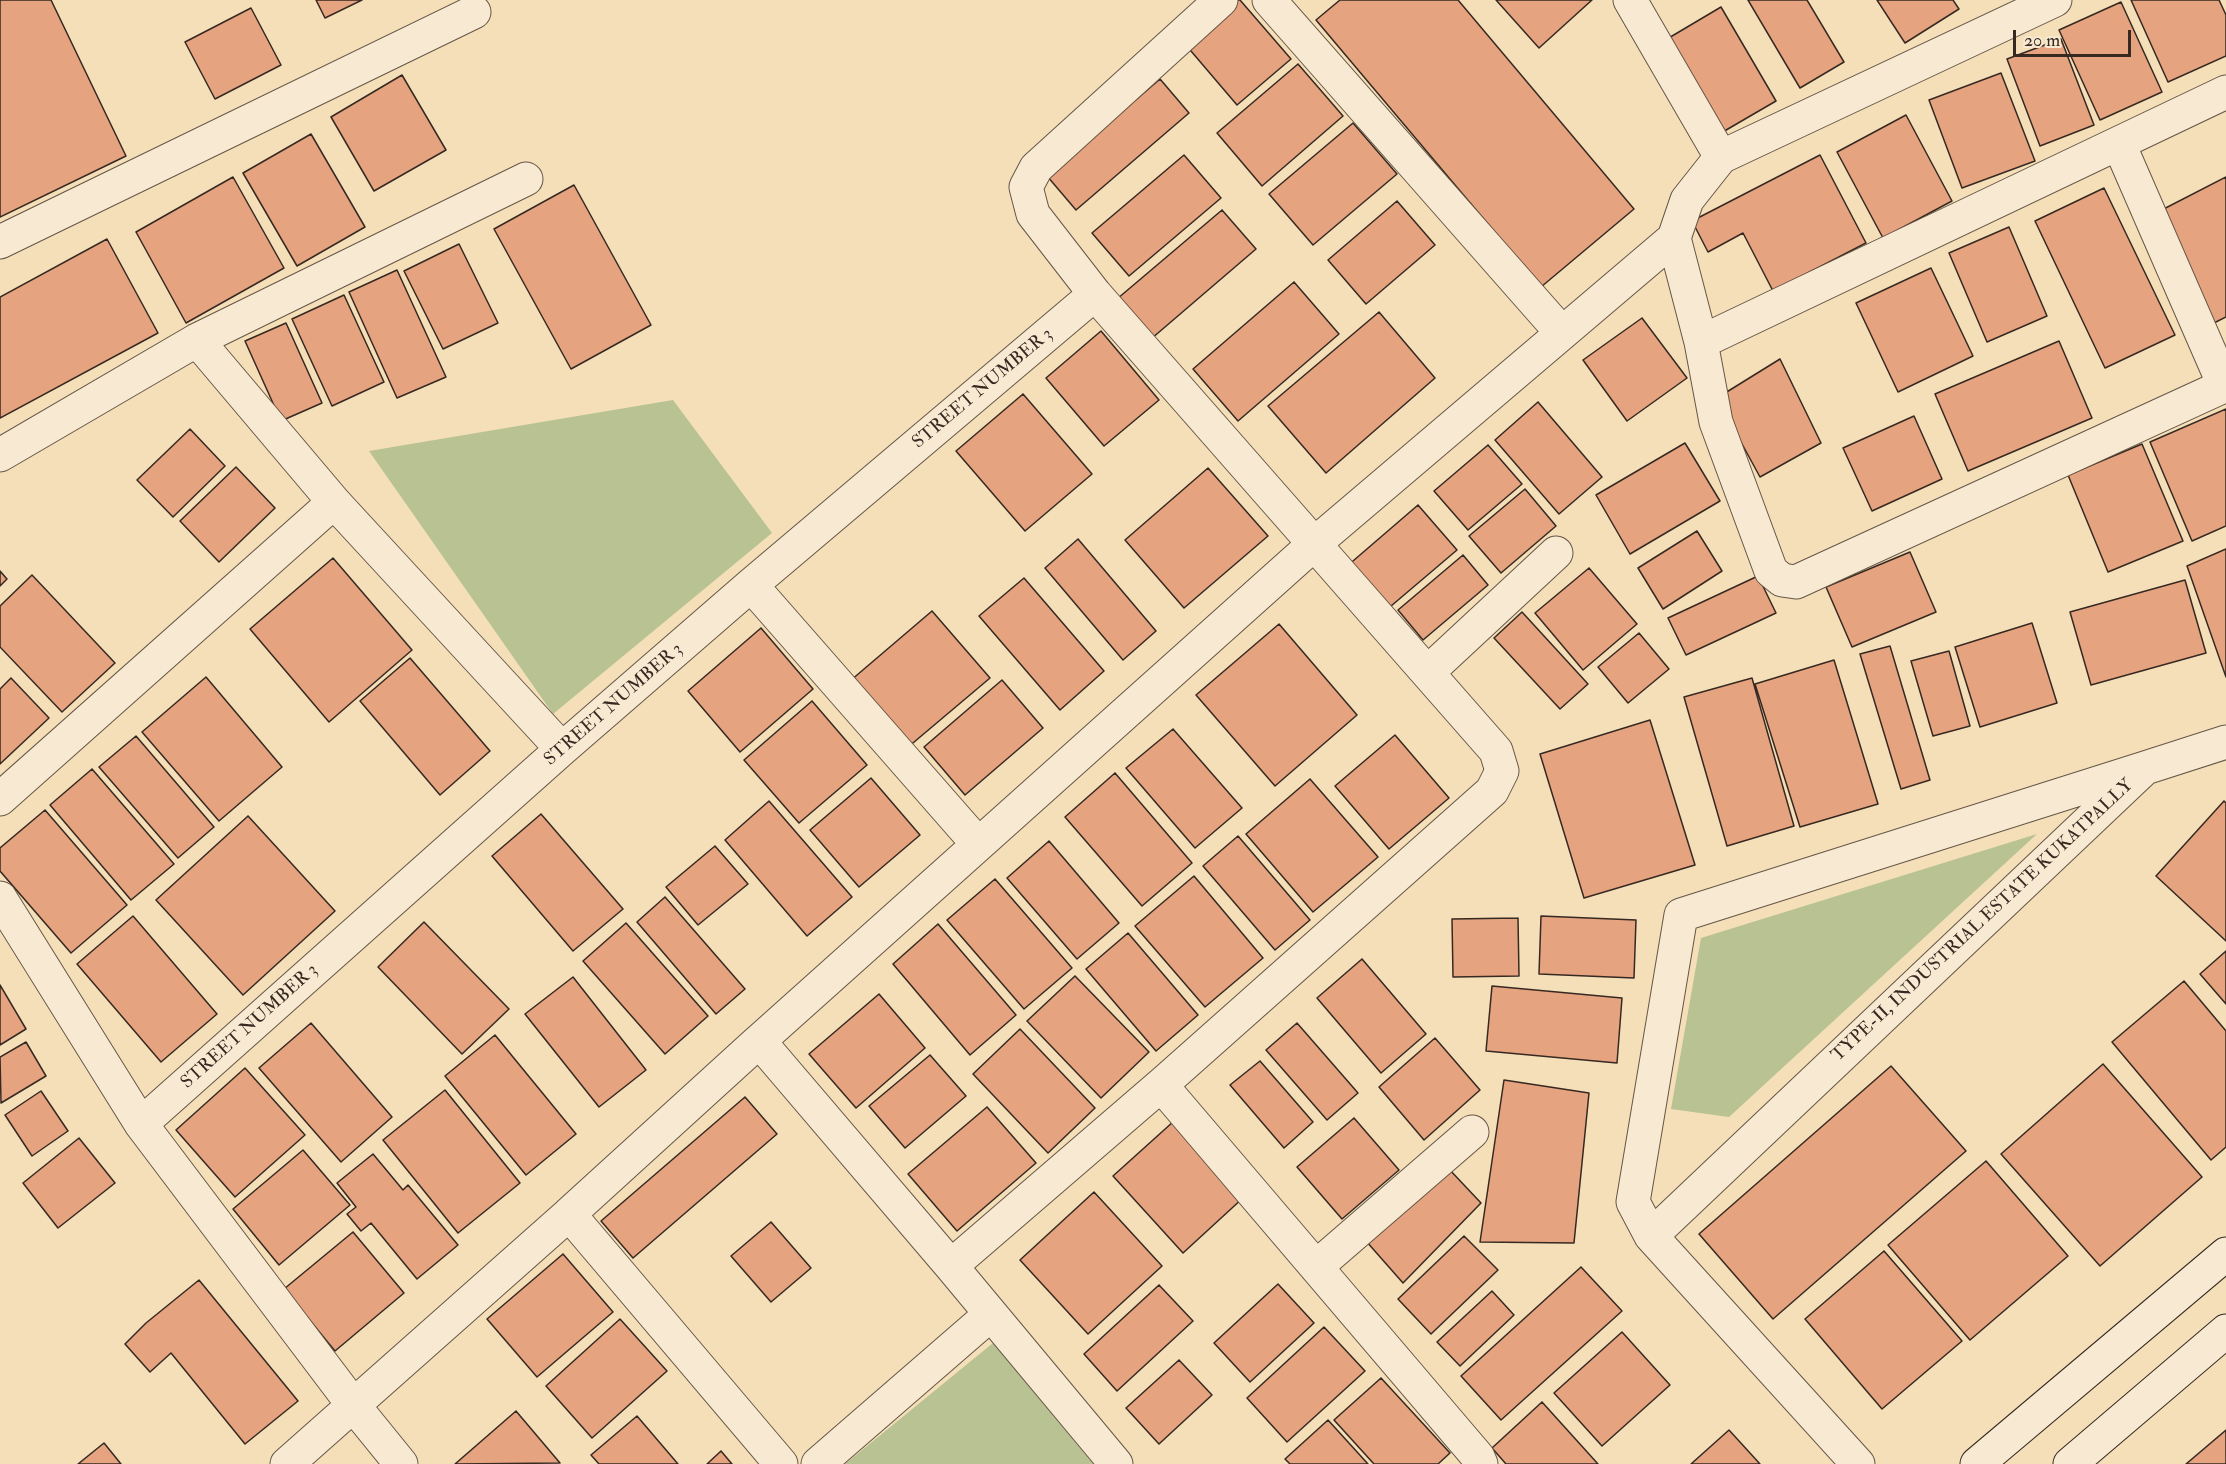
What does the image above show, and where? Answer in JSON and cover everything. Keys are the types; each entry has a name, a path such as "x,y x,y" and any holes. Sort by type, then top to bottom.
{"street":[{"path":"951,1266 1161,1085 1492,791 1502,771 1496,751 1095,294 1033,214 1026,187 1036,168 1221,0"},
{"path":"1269,0 1562,333"},
{"path":"1630,0 1720,157"},
{"path":"287,1464 569,1214 1313,545 1674,238 1688,200 1720,157 2055,0"},
{"path":"0,242 474,12"},
{"path":"1701,342 2226,92"},
{"path":"1674,238 1701,342 1716,422 1771,572 1782,580 1796,582 2225,385 2119,144"},
{"path":"0,455 197,340 526,179"},
{"name":"STREET NUMBER 3","path":"141,1124 562,749 751,585 1095,294"},
{"path":"197,340 334,502 562,749"},
{"path":"0,799 334,502"},
{"path":"1428,672 1556,553"},
{"path":"751,585 978,844"},
{"path":"2145,768 2226,742"},
{"name":"TYPE-II, INDUSTRIAL ESTATE KUKATPALLY","path":"2145,768 1651,1236 1633,1202 1681,915 2145,768"},
{"path":"0,898 141,1124 354,1406 401,1464"},
{"path":"759,1041 1116,1464"},
{"path":"1161,1085 1478,1457 1480,1464"},
{"path":"1316,1267 1473,1132"},
{"path":"569,1214 781,1464"},
{"path":"1651,1236 1858,1464"},
{"path":"1977,1464 2226,1254"},
{"path":"818,1464 991,1314"},
{"path":"2070,1464 2226,1330"}],"green space":[{"path":"673,400 772,533 553,714 369,451"},
{"path":"2037,834 1729,1117 1671,1109 1701,938"},
{"path":"993,1343 1093,1464 845,1464"}],"building":[{"path":"0,0 51,0 126,156 0,217"},
{"path":"316,0 362,0 325,18"},
{"path":"1236,0 1240,0 1291,59 1237,105 1185,44"},
{"path":"1340,0 1458,0 1634,209 1541,287 1316,20"},
{"path":"1496,0 1592,0 1539,48"},
{"path":"1748,0 1807,0 1844,62 1800,88"},
{"path":"1877,0 1953,0 1959,9 1905,43"},
{"path":"2131,0 2219,0 2226,15 2226,56 2168,82"},
{"path":"2121,2 2162,92 2100,120 2059,30"},
{"path":"1721,7 1776,101 1721,133 1667,39"},
{"path":"251,8 281,65 215,99 185,42"},
{"path":"2061,39 2094,125 2040,146 2007,59"},
{"path":"1298,64 1343,116 1262,186 1217,133"},
{"path":"2001,73 2035,161 1962,188 1929,100"},
{"path":"402,75 446,150 374,191 331,117"},
{"path":"1160,79 1189,113 1076,210 1047,176"},
{"path":"1906,115 1952,201 1883,238 1837,152"},
{"path":"1353,123 1397,174 1313,245 1269,194"},
{"path":"311,134 365,227 297,266 243,173"},
{"path":"1184,155 1221,198 1129,276 1092,233"},
{"path":"1820,155 1866,243 1773,291 1743,233 1708,252 1692,221"},
{"path":"233,177 284,268 186,323 136,232"},
{"path":"2226,177 2226,317 2210,325 2152,215"},
{"path":"574,185 651,325 571,369 494,229"},
{"path":"2104,188 2175,335 2105,368 2035,221"},
{"path":"1397,201 1435,245 1366,304 1328,260"},
{"path":"1222,210 1256,249 1151,339 1117,299"},
{"path":"2009,227 2047,316 1987,342 1949,253"},
{"path":"107,239 158,333 0,418 0,297"},
{"path":"459,244 498,323 443,349 404,271"},
{"path":"1931,268 1973,356 1898,392 1856,303"},
{"path":"397,270 446,377 397,398 349,292"},
{"path":"1294,282 1339,334 1238,421 1193,369"},
{"path":"344,295 384,382 332,406 292,319"},
{"path":"1379,312 1435,378 1326,473 1268,406"},
{"path":"1642,318 1687,378 1627,421 1583,360"},
{"path":"286,323 322,403 281,421 245,341"},
{"path":"1101,331 1159,400 1104,446 1046,378"},
{"path":"2059,341 2092,418 1968,471 1935,394"},
{"path":"1780,359 1821,443 1760,477 1717,398"},
{"path":"1023,394 1092,474 1025,531 956,451"},
{"path":"1538,402 1602,477 1559,514 1495,440"},
{"path":"2226,409 2226,526 2192,541 2150,442"},
{"path":"1914,416 1942,479 1872,511 1843,448"},
{"path":"190,429 225,466 173,517 137,480"},
{"path":"1685,443 1720,501 1630,554 1596,495"},
{"path":"2142,444 2183,541 2108,572 2068,475"},
{"path":"1488,445 1522,484 1468,530 1434,491"},
{"path":"236,467 275,508 219,562 180,521"},
{"path":"1208,468 1268,536 1184,608 1125,540"},
{"path":"1525,489 1556,526 1501,573 1469,536"},
{"path":"1418,505 1457,550 1384,612 1346,567"},
{"path":"1697,531 1722,571 1663,609 1638,568"},
{"path":"1078,539 1156,631 1123,660 1045,568"},
{"path":"2226,549 2226,677 2187,566"},
{"path":"1910,552 1936,612 1852,647 1826,587"},
{"path":"1463,555 1488,585 1423,640 1398,610"},
{"path":"333,558 412,650 329,722 250,629"},
{"path":"1589,568 1637,624 1583,670 1535,613"},
{"path":"0,571 7,579 0,586"},
{"path":"32,575 115,663 62,712 0,647 0,606"},
{"path":"1758,576 1776,613 1686,655 1668,618"},
{"path":"1024,578 1104,671 1060,710 979,616"},
{"path":"2185,580 2206,653 2091,685 2070,612"},
{"path":"932,611 990,678 907,748 850,681"},
{"path":"1522,612 1588,684 1560,709 1494,638"},
{"path":"2032,623 2057,703 1980,727 1955,647"},
{"path":"1279,624 1357,715 1275,786 1196,695"},
{"path":"761,628 813,689 740,752 688,691"},
{"path":"1639,633 1669,669 1628,703 1598,667"},
{"path":"1890,646 1930,780 1901,789 1860,654"},
{"path":"1949,651 1970,726 1933,736 1911,661"},
{"path":"410,658 490,751 440,795 360,701"},
{"path":"1834,660 1878,804 1800,827 1755,684"},
{"path":"206,677 282,767 219,821 142,732"},
{"path":"11,678 49,718 0,764 0,689"},
{"path":"1752,678 1794,826 1727,846 1684,697"},
{"path":"1002,680 1043,728 965,795 924,747"},
{"path":"812,701 867,765 799,823 744,760"},
{"path":"1650,720 1695,865 1584,898 1540,754"},
{"path":"1173,729 1242,808 1195,848 1126,768"},
{"path":"1395,735 1449,798 1389,849 1335,786"},
{"path":"136,736 214,827 178,858 99,767"},
{"path":"92,769 174,864 131,900 50,805"},
{"path":"1115,773 1192,863 1142,906 1065,817"},
{"path":"871,778 920,835 859,887 810,830"},
{"path":"1310,779 1378,857 1313,912 1246,834"},
{"path":"769,801 852,897 807,936 725,840"},
{"path":"2224,801 2226,803 2226,941 2156,876"},
{"path":"45,810 127,905 71,953 0,871 0,848"},
{"path":"541,814 623,909 573,951 492,856"},
{"path":"248,816 335,911 243,995 156,900"},
{"path":"1238,836 1310,920 1275,950 1203,866"},
{"path":"1049,841 1119,923 1077,959 1007,878"},
{"path":"715,846 748,884 698,925 666,887"},
{"path":"1194,876 1263,958 1205,1007 1135,926"},
{"path":"995,879 1072,968 1024,1009 947,920"},
{"path":"665,897 745,989 716,1014 637,922"},
{"path":"133,916 217,1014 161,1062 77,964"},
{"path":"1541,916 1636,920 1634,978 1539,974"},
{"path":"1518,918 1519,976 1453,977 1452,919"},
{"path":"424,922 509,1009 462,1054 378,967"},
{"path":"626,923 708,1016 665,1054 583,961"},
{"path":"938,924 1016,1015 970,1055 893,964"},
{"path":"1128,933 1198,1015 1156,1051 1086,969"},
{"path":"2226,951 2226,1004 2200,974"},
{"path":"1362,959 1426,1034 1381,1073 1317,998"},
{"path":"1075,976 1149,1052 1101,1098 1027,1021"},
{"path":"573,977 646,1070 599,1107 525,1014"},
{"path":"2184,981 2226,1031 2226,1147 2211,1160 2112,1042"},
{"path":"0,985 26,1029 0,1045"},
{"path":"1492,986 1622,998 1617,1063 1486,1051"},
{"path":"879,994 925,1048 856,1108 809,1054"},
{"path":"311,1023 392,1117 341,1162 259,1068"},
{"path":"1297,1023 1358,1093 1327,1120 1266,1050"},
{"path":"1020,1029 1095,1108 1048,1153 973,1074"},
{"path":"495,1035 576,1134 526,1175 445,1076"},
{"path":"1435,1038 1480,1090 1424,1140 1379,1087"},
{"path":"26,1042 46,1076 1,1103 0,1057"},
{"path":"930,1055 966,1096 905,1148 869,1106"},
{"path":"1260,1061 1313,1122 1284,1148 1230,1085"},
{"path":"2103,1064 2202,1177 2100,1266 2001,1154"},
{"path":"1891,1066 1966,1151 1773,1319 1699,1234"},
{"path":"245,1068 305,1135 235,1197 176,1130"},
{"path":"1504,1080 1589,1093 1574,1243 1480,1242"},
{"path":"445,1090 520,1183 458,1233 383,1140"},
{"path":"41,1091 68,1131 32,1156 5,1115"},
{"path":"745,1097 777,1134 633,1258 601,1221"},
{"path":"987,1107 1036,1163 957,1231 908,1174"},
{"path":"1354,1118 1399,1170 1342,1219 1297,1167"},
{"path":"1174,1121 1244,1197 1183,1253 1113,1176"},
{"path":"79,1138 115,1183 58,1228 23,1183"},
{"path":"303,1150 350,1205 279,1265 233,1209"},
{"path":"373,1154 403,1190 408,1185 458,1245 417,1279 371,1223 361,1231 347,1214 356,1207 337,1183"},
{"path":"1986,1161 2068,1256 1970,1340 1888,1245"},
{"path":"1448,1168 1481,1203 1403,1283 1366,1241"},
{"path":"1094,1192 1162,1266 1088,1334 1020,1260"},
{"path":"771,1222 811,1268 771,1302 731,1256"},
{"path":"353,1232 404,1293 335,1351 284,1289"},
{"path":"1464,1236 1498,1270 1431,1334 1398,1299"},
{"path":"1884,1251 1962,1341 1882,1409 1805,1319"},
{"path":"563,1254 613,1312 537,1377 487,1319"},
{"path":"1581,1267 1622,1311 1501,1420 1461,1376"},
{"path":"199,1280 298,1401 245,1444 171,1353 150,1372 125,1344 146,1323"},
{"path":"1278,1284 1314,1323 1250,1382 1214,1343"},
{"path":"1159,1285 1193,1321 1117,1391 1084,1354"},
{"path":"1492,1291 1514,1315 1460,1366 1437,1342"},
{"path":"620,1319 667,1371 592,1438 546,1386"},
{"path":"1324,1327 1365,1371 1287,1442 1247,1398"},
{"path":"1622,1332 1670,1385 1602,1446 1554,1393"},
{"path":"1179,1360 1212,1395 1159,1444 1126,1408"},
{"path":"1381,1378 1450,1453 1438,1464 1374,1464 1334,1420"},
{"path":"1542,1402 1598,1464 1506,1464 1492,1448"},
{"path":"516,1411 560,1463 455,1464"},
{"path":"637,1416 678,1464 599,1464 591,1455"},
{"path":"1328,1420 1368,1464 1290,1464 1285,1459"},
{"path":"1729,1430 1760,1464 1691,1464"},
{"path":"2226,1430 2226,1464 2186,1464"},
{"path":"104,1443 121,1464 78,1464"},
{"path":"721,1451 732,1464 707,1464"}]}
